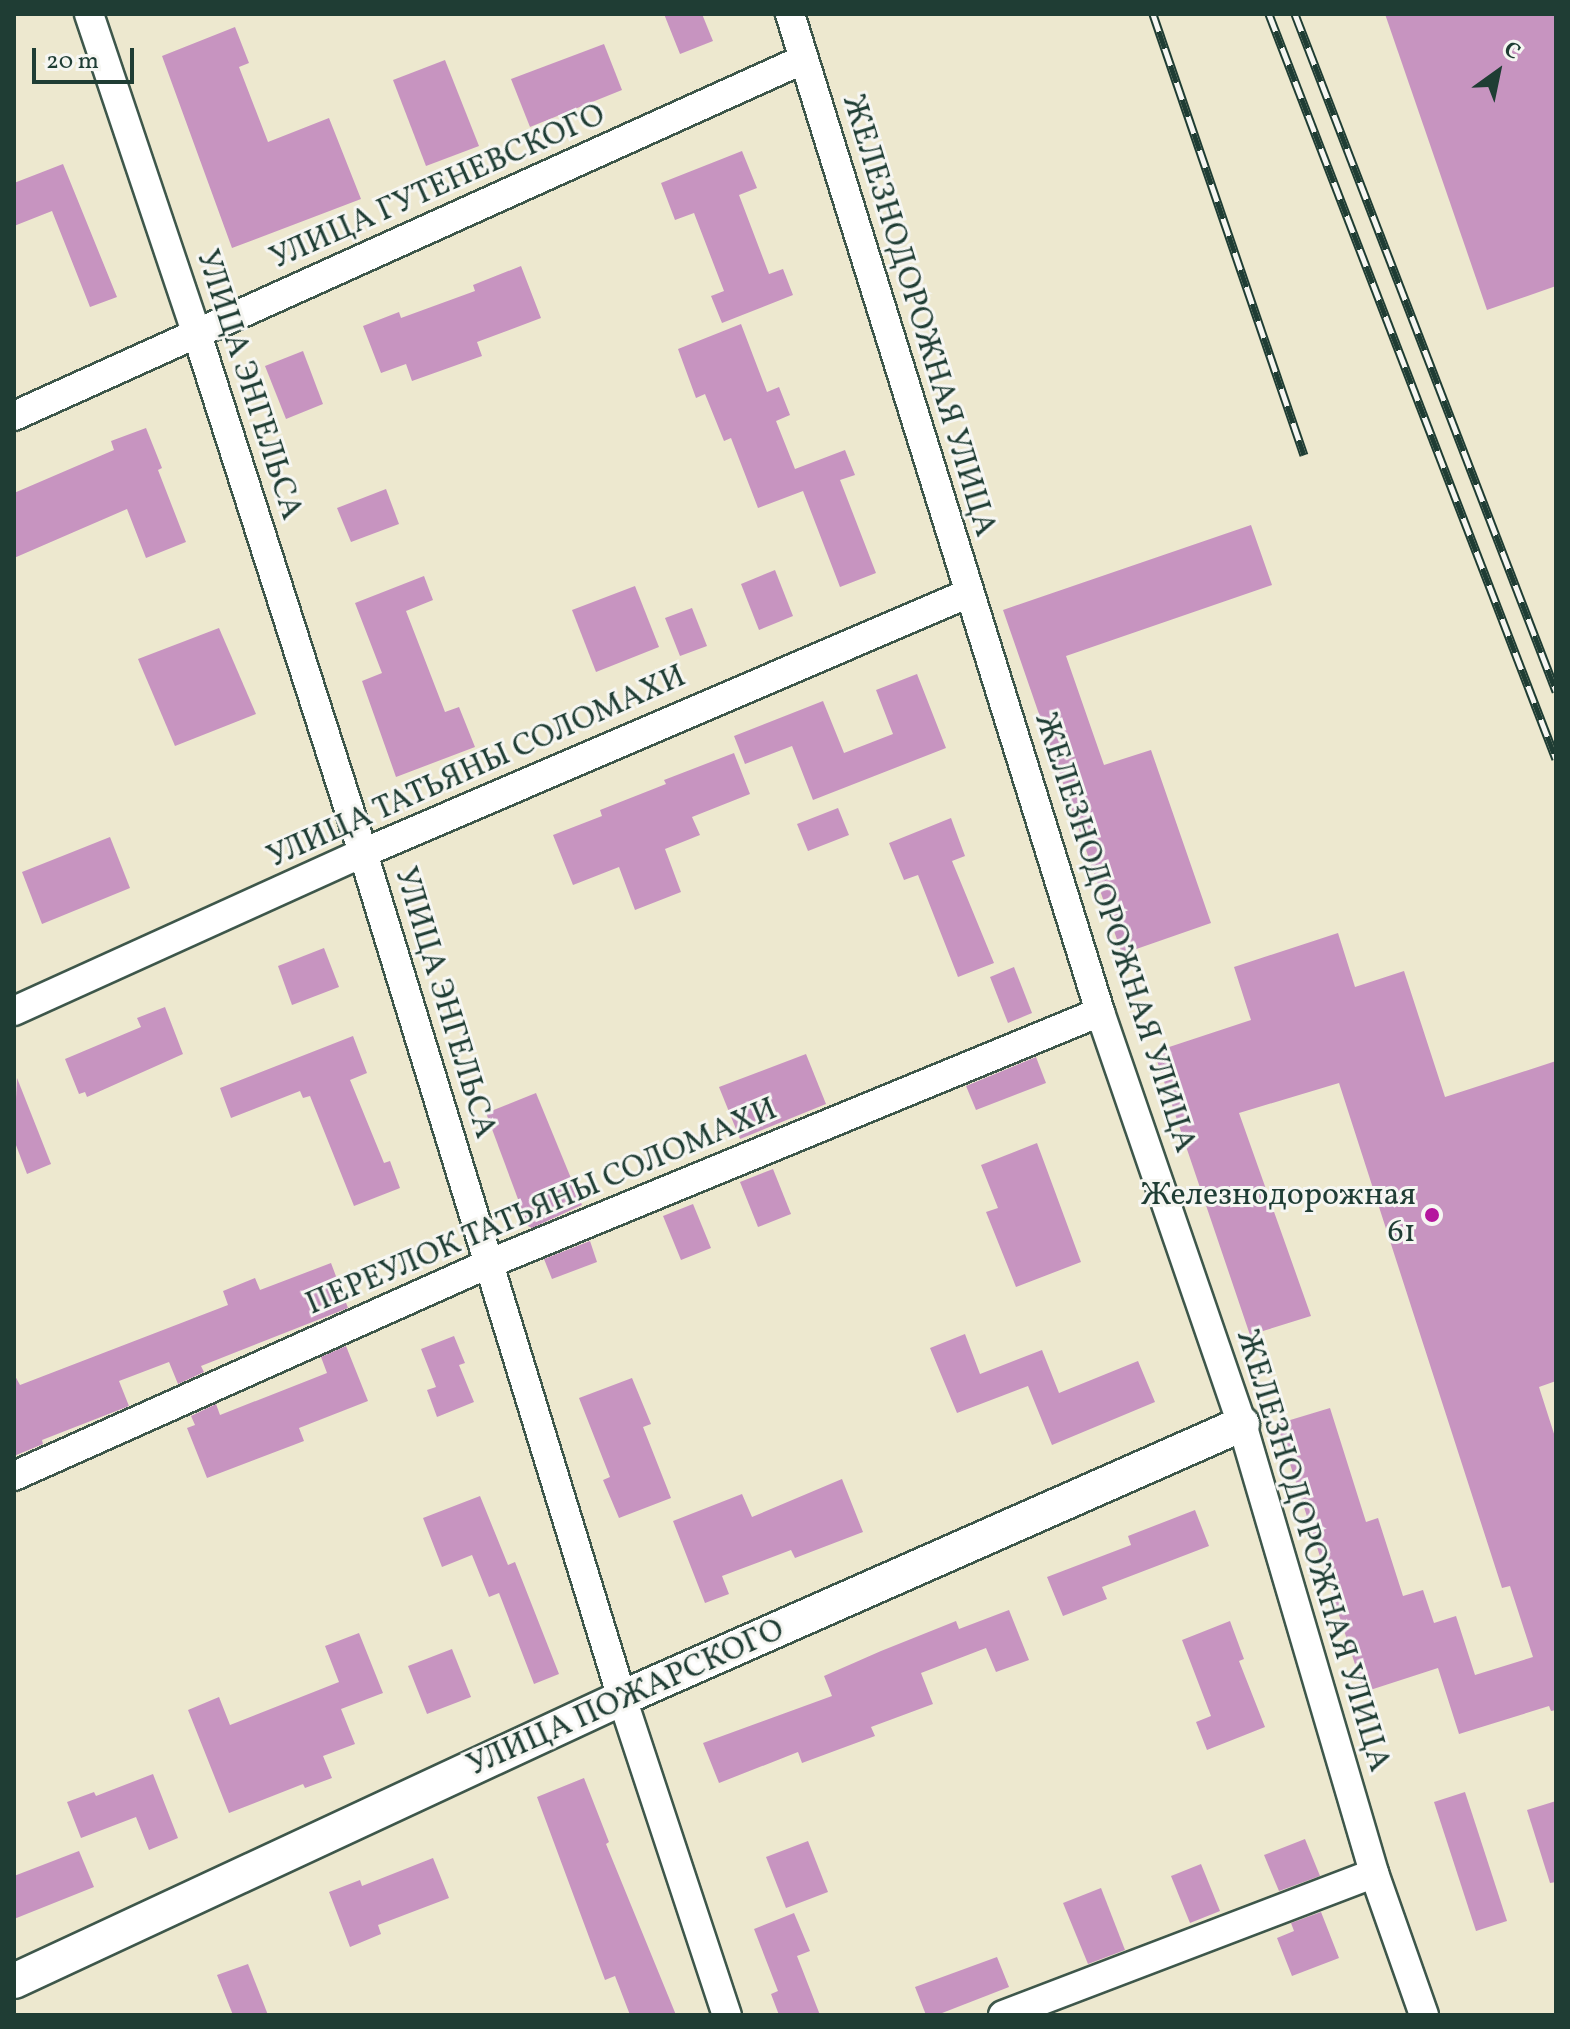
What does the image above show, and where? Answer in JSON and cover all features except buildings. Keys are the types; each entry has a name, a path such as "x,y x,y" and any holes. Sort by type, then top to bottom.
{"street":[{"name":"УЛИЦА ЭНГЕЛЬСА","path":"89,14 197,334 363,853 622,1698 727,2015"},
{"name":"ЖЕЛЕЗНОДОРОЖНАЯ УЛИЦА","path":"790,14 1100,1012 1242,1424 1374,1873 1424,2015"},
{"name":"УЛИЦА ГУТЕНЕВСКОГО","path":"14,416 802,60"},
{"name":"УЛИЦА ТАТЬЯНЫ СОЛОМАХИ","path":"14,1011 363,853 969,593"},
{"name":"ПЕРЕУЛОК ТАТЬЯНЫ СОЛОМАХИ","path":"14,1476 488,1264 1100,1012"},
{"name":"УЛИЦА ПОЖАРСКОГО","path":"14,1981 622,1698 1242,1424"},
{"path":"1003,2015 1374,1873"}],"railway":[{"path":"1153,14 1304,455"},
{"path":"1269,14 1556,759"},
{"path":"1295,14 1556,691"}],"place":[{"name":"Железнодорожная 61","path":"1432,1215"}]}
